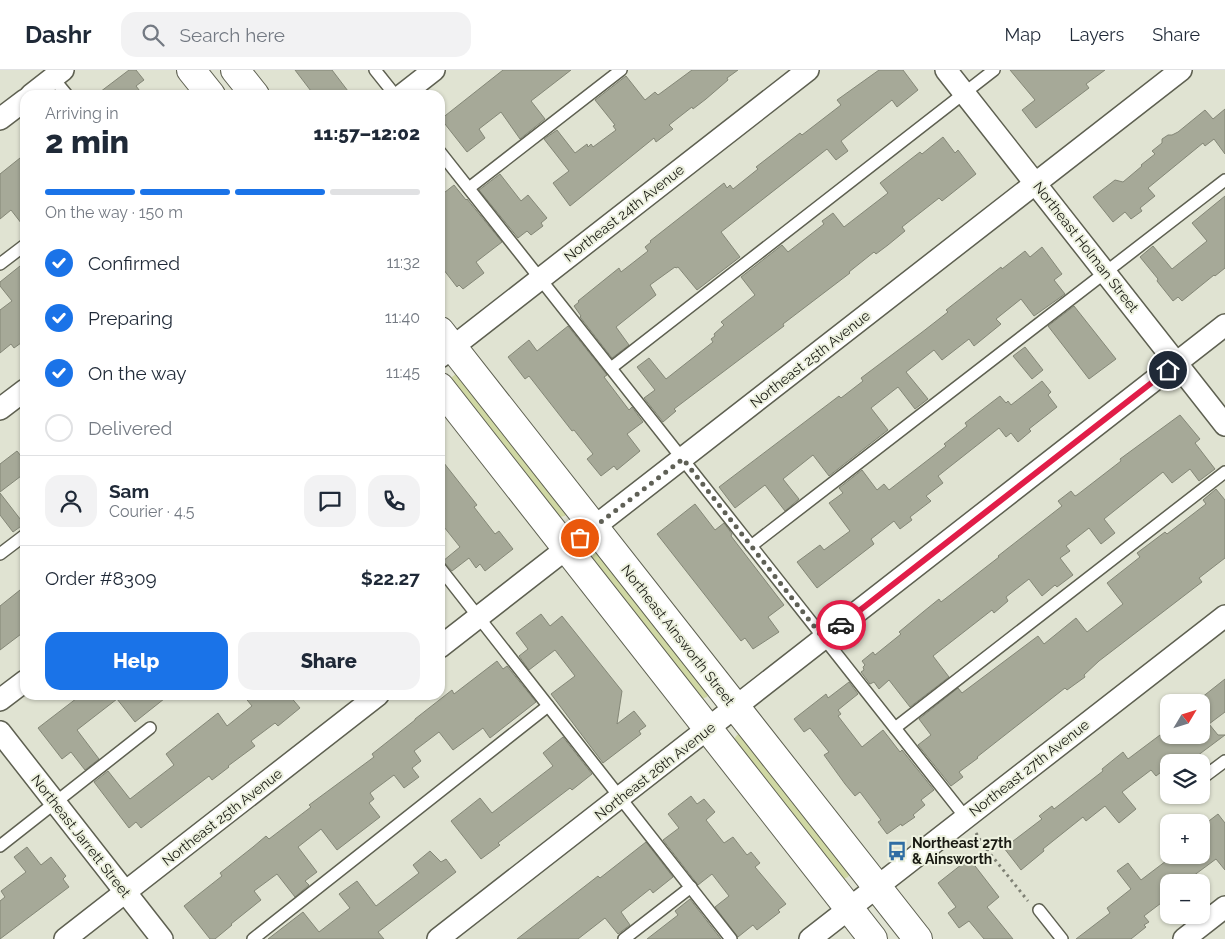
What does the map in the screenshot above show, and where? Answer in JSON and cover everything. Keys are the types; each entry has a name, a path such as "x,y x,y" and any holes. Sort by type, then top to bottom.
{"street":[{"path":"191,70 207,90"},
{"path":"235,70 251,90"},
{"path":"408,90 434,70"},
{"name":"Northeast 24th Avenue","path":"445,344 540,278 808,70"},
{"name":"Northeast Holman Street","path":"946,70 1225,425"},
{"name":"Northeast 25th Avenue","path":"445,643 1180,70"},
{"path":"37,90 58,74"},
{"path":"0,120 20,104"},
{"name":"Northeast 26th Avenue","path":"438,939 1225,325"},
{"name":"Northeast Ainsworth Street","path":"445,346 594,528 918,939"},
{"path":"445,393 874,939"},
{"path":"0,409 20,394"},
{"name":"Northeast 27th Avenue","path":"810,939 1225,616"},
{"path":"0,700 20,685"},
{"name":"Northeast 25th Avenue","path":"66,939 372,700"},
{"name":"Northeast Jarrett Street","path":"0,732 162,939"},
{"path":"1184,939 1225,907"}],"lane":[{"path":"375,70 391,90"},
{"path":"469,188 621,70"},
{"path":"611,368 994,70"},
{"path":"58,74 65,90"},
{"path":"445,158 966,818"},
{"path":"751,546 1225,180"},
{"path":"0,264 20,248"},
{"path":"895,728 1225,472"},
{"path":"0,554 20,538"},
{"path":"445,574 731,939"},
{"path":"252,939 548,706"},
{"path":"0,846 150,728"},
{"path":"1210,772 1225,761"},
{"path":"624,939 691,887"},
{"path":"1039,910 1062,939"}],"path":[{"path":"966,818 990,854 1027,900 1039,910"}],"green space":[{"path":"457,373 568,505 565,516 553,518 450,383 452,377"},
{"path":"604,551 710,689 707,697 701,699 589,563 594,553"},
{"path":"744,732 851,870 848,877 841,880 732,742 737,735"}],"building":[{"path":"129,70 136,70 144,80 136,86 139,90 103,90"},
{"path":"295,70 332,70 347,90 310,90"},
{"path":"503,70 571,70 531,101 545,119 520,139 501,112 479,129 485,138 467,152 445,124 445,116"},
{"path":"692,70 738,70 706,99 693,109 692,107 669,125 673,129 656,142 654,138 570,206 553,183 569,171 544,139 557,130 575,153 587,144 588,147 591,144 593,147 616,130 613,126 615,125 595,100 626,76 645,100 655,92 658,95"},
{"path":"879,70 903,70 918,90 897,107 892,100 841,141 848,151 836,160 827,149 721,232 740,257 697,290 678,267 675,267 650,285 656,295 616,327 629,345 612,358 580,317 574,306 578,301 619,268 621,272 648,251 645,247 650,241 724,183 727,188 730,185 733,189 758,169 756,167 800,133 802,135 841,105 837,100"},
{"path":"1010,70 1105,70 1086,84 1089,88 1036,128 1022,110 1035,100"},
{"path":"1225,109 1225,154 1214,139 1205,146 1203,143 1148,188 1155,196 1140,208 1142,211 1131,219 1125,212 1113,222 1093,197 1115,180 1123,182 1155,154 1152,151 1162,143 1162,139 1178,132 1205,110 1213,119"},
{"path":"943,137 955,153 958,150 976,174 942,201 939,198 902,227 905,231 888,245 876,254 874,252 850,273 783,324 784,326 674,409 676,411 663,422 644,398 655,390 637,367 649,358 666,379 713,342 711,339 715,336 714,334 724,325 721,322 755,295 741,277 782,245 788,252 824,224 822,221 833,213 844,227 888,193 880,183"},
{"path":"20,158 20,222 11,210 0,219 0,174"},
{"path":"500,174 521,201 528,195 547,218 541,223 543,226 531,235 527,231 518,238 479,190"},
{"path":"454,185 502,242 476,262 484,273 463,289 459,285 457,287 445,271 445,192"},
{"path":"1225,196 1225,268 1182,301 1178,297 1173,301 1140,257 1153,246 1172,269 1207,241 1192,223"},
{"path":"1042,247 1062,274 1054,280 1065,294 1034,316 1021,299 996,319 1001,324 974,346 969,339 942,360 934,350 906,372 928,399 915,409 898,387 871,408 888,430 829,476 813,455 783,479 799,499 785,511 765,485 735,508 719,487 839,396 841,398 863,381 861,378 948,312 946,310 1001,267 1002,269 1025,251 1030,257"},
{"path":"20,266 20,344 14,348 11,344 0,353 0,310 12,301 0,286 0,282"},
{"path":"1074,306 1116,359 1089,379 1048,326"},
{"path":"568,326 607,375 604,377 629,410 632,407 643,422 627,434 640,451 617,470 614,466 601,476 587,459 593,454 574,430 572,431 529,376 525,379 508,357 529,340 537,351"},
{"path":"1025,347 1043,370 1032,379 1013,356"},
{"path":"1042,381 1051,392 1048,395 1057,407 1029,429 1031,431 1018,442 1011,433 1006,437 999,428 938,476 943,483 926,496 931,501 910,517 912,520 900,529 894,521 871,539 874,544 817,588 797,562 820,545 824,550 850,531 829,503 843,493 839,488 862,470 877,490 884,484 889,490 946,446 944,444 967,426 965,423 1000,396 1006,403 1008,401 1011,405"},
{"path":"1180,415 1200,439 1195,443 1215,469 1199,481 1190,469 1172,483 1163,472 1104,519 1115,533 1101,544 1089,528 1066,546 1070,551 1060,558 1073,575 1057,587 1055,585 1042,596 1029,579 1006,597 1008,601 994,613 992,610 933,656 949,677 910,707 889,680 879,689 874,682 870,684 861,672 864,670 863,667 865,665 862,661 873,652 875,655 901,634 899,632 939,599 941,602 1062,506 1058,501 1071,491 1075,496 1077,495 1121,461 1120,459"},
{"path":"17,451 20,455 20,477 0,492 0,464"},
{"path":"445,464 477,505 474,507 495,534 499,531 513,549 485,571 480,564 476,568 469,558 452,571 445,563 445,559 460,547 445,528"},
{"path":"1216,489 1225,500 1225,558 1199,578 1202,582 1099,661 1084,675 1085,677 1067,690 1065,688 977,757 959,772 963,777 951,786 918,745 931,735 919,719 958,688 962,693 1038,636 1044,644 1076,618 1087,632 1123,604 1107,583 1140,557 1137,553 1165,532 1167,534 1206,504 1203,500"},
{"path":"0,493 20,519 20,527 13,532 0,515"},
{"path":"695,504 715,530 724,523 732,534 731,536 784,605 768,617 779,632 753,649 745,638 741,641 657,534"},
{"path":"20,590 20,635 0,650 0,606"},
{"path":"541,614 550,626 562,616 622,691 617,724 634,711 646,726 639,731 641,734 603,763 551,694 575,676 555,650 529,670 519,656 528,649 516,633"},
{"path":"497,661 503,669 507,666 536,702 490,738 483,728 453,750 439,732 414,751 421,761 412,768 419,777 404,788 394,775 370,793 374,799 369,803 380,817 337,850 321,829 298,847 317,872 305,881 309,885 295,897 277,874 254,891 261,900 215,939 210,939 184,906 222,876 220,873 266,836 269,839 311,807 309,805 374,757 372,754 415,719 439,700 445,700 445,695 452,690 454,694"},
{"path":"1225,679 1225,712 1210,723 1210,694 1206,694"},
{"path":"849,682 858,694 838,710 841,714 838,716 862,747 883,730 900,752 902,750 934,790 921,800 925,805 913,815 915,817 887,834 878,822 881,820 860,792 855,796 845,784 824,755 829,752 810,728 804,732 794,719 826,694 828,698"},
{"path":"74,700 116,700 77,730 99,759 85,770 71,752 62,759 38,728"},
{"path":"118,700 163,700 135,722"},
{"path":"247,700 293,700 300,708 278,726 275,723 251,741 255,746 212,780 209,776 141,828 136,822 129,828 94,782 108,771 130,799 174,765 166,754 218,713 227,726 252,706"},
{"path":"1210,725 1218,735 1225,735 1200,754 1160,754 1160,773 1156,776 1151,770 1122,792 1136,809 1119,823 1105,806 1086,821 1083,817 1043,849 1044,851 1021,870 1004,848 1042,819 1039,816 1052,806 1054,809 1103,771 1102,769 1123,752 1128,759 1160,735 1160,744 1210,744"},
{"path":"563,737 592,774 572,790 570,788 498,843 500,845 481,859 451,821 480,798 492,813 553,766 543,753"},
{"path":"691,796 697,804 704,799 715,812 706,820 724,843 733,837 747,855 751,852 760,863 755,867 786,904 778,910 780,912 757,930 753,925 738,937 715,907 729,896 712,874 698,885 663,840 679,828 668,814"},
{"path":"1218,814 1225,823 1225,870 1216,859 1210,863 1210,820"},
{"path":"646,842 673,877 653,893 650,889 621,912 630,925 618,934 605,918 578,939 517,939 598,876 600,878"},
{"path":"27,847 41,865 51,857 66,876 63,879 69,887 0,939 0,901 5,897 1,891 26,872 14,857"},
{"path":"430,851 441,862 446,859 456,872 378,932 384,939 268,939 303,912 319,932 350,908 339,894 357,881 376,906 419,873 413,865"},
{"path":"966,861 968,864 972,862 999,897 987,907 1013,939 984,939 969,921 959,928 948,913 956,907 938,883"},
{"path":"1128,863 1141,880 1162,864 1209,864 1196,874 1160,874 1160,904 1144,916 1149,922 1144,925 1146,927 1131,939 1076,939 1110,913 1107,908 1131,889 1117,871"},
{"path":"690,899 721,939 647,939 678,915 675,911"}],"way so far":[{"path":"580,538 683,459 824,639 841,625"}],"place":[{"name":"Northeast 27th & Ainsworth","path":"897,851"}],"route":[{"path":"841,625 1168,370"}]}
